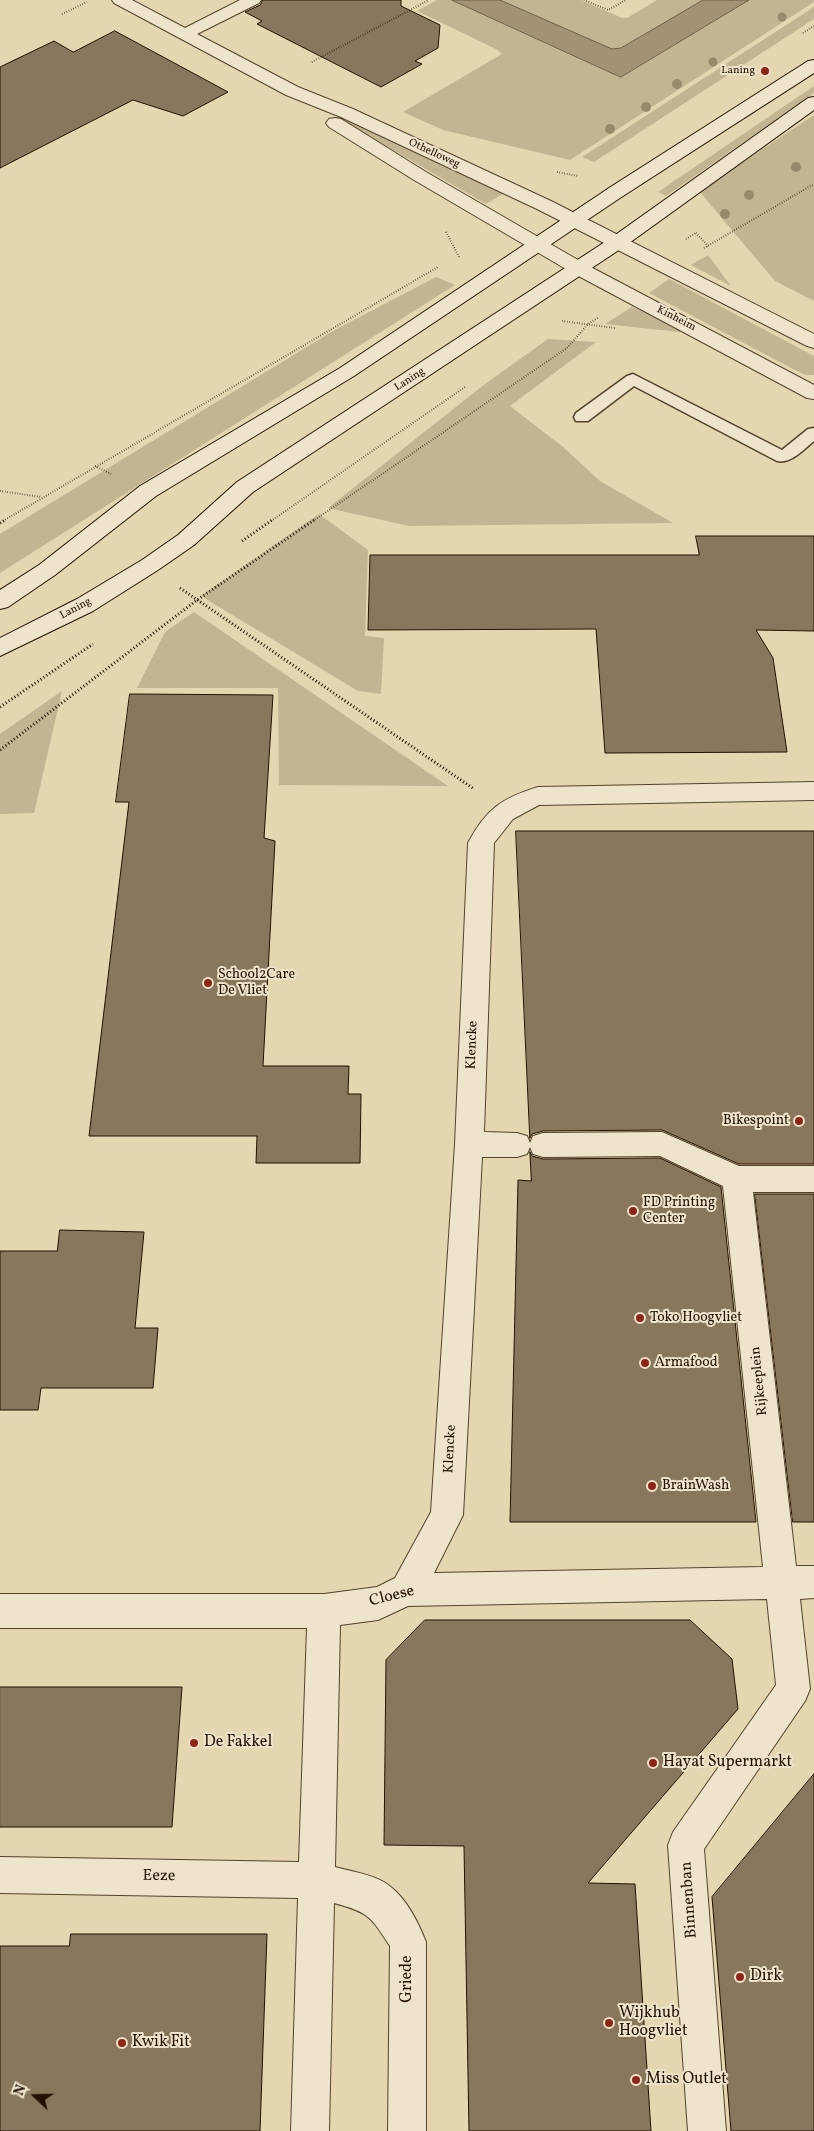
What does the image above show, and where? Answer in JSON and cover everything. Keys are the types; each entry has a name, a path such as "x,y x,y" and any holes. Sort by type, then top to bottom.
{"street":[{"name":"Othelloweg","path":"120,0 292,91 347,113 576,220"},
{"path":"185,34 253,0"},
{"path":"0,601 47,570 148,491 347,372 616,192 814,65"},
{"name":"Othelloweg","path":"292,91 346,131 538,245"},
{"name":"Laning","path":"0,648 85,605 150,565 186,540 245,487 618,242 814,102"},
{"path":"576,220 814,342"},
{"name":"Kinheim","path":"538,245 621,291 814,392"},
{"name":"Klencke","path":"407,1590 447,1514 469,1144 481,843 491,824 505,811 521,801 538,796 814,791"},
{"path":"469,1144 662,1144 737,1179 814,1179"},
{"name":"Rijkeeplein","path":"737,1179 798,1583"},
{"name":"Cloese","path":"0,1611 324,1611 378,1603 407,1590 798,1583"},
{"name":"Binnenban","path":"707,2131 686,1845 793,1689 798,1583"},
{"path":"310,2131 324,1611"},
{"name":"Eeze","path":"0,1875 318,1880"},
{"name":"Griede","path":"318,1880 371,1896 387,1909 408,1942 407,2131"}],"lane":[{"path":"582,417 633,379 783,457 814,433"}],"path":[{"path":"62,14 93,0"},
{"path":"275,82 429,0"},
{"path":"584,0 608,10 626,0"},
{"path":"544,205 583,177"},
{"path":"672,268 814,184"},
{"path":"452,259 506,226"},
{"path":"0,523 440,266"},
{"path":"556,325 621,291"},
{"path":"0,750 197,600 567,348 621,291"},
{"path":"242,541 469,384"},
{"path":"0,491 42,497"},
{"path":"177,586 505,811"},
{"path":"0,706 97,641"}],"shaded area":[{"path":"437,0 452,0 621,77 749,0 814,0 814,2 570,160 443,130 403,112 502,54 496,49 417,11"},
{"path":"452,0 500,0 612,49 621,48 703,0 749,0 621,77"},
{"path":"500,0 581,0 622,18 627,18 657,0 703,0 621,48 612,49"},
{"path":"814,7 814,19 594,162 582,157"},
{"path":"814,86 814,93 666,196 658,192"},
{"path":"814,115 814,301 775,281 699,191"},
{"path":"350,119 506,192 486,204 345,122"},
{"path":"708,255 731,286 691,265"},
{"path":"436,277 455,285 0,573 0,534 333,331"},
{"path":"669,279 814,356 814,375 806,375 793,369 649,293"},
{"path":"632,307 682,329 680,332 605,324"},
{"path":"548,339 596,342 510,406 563,447 600,481 673,523 409,526 328,508 485,384"},
{"path":"319,514 368,550 365,636 384,638 381,694 358,691 201,596"},
{"path":"194,612 448,786 279,785 278,688 137,688 165,632"},
{"path":"62,691 34,813 0,814 0,734"}],"building":[{"path":"263,0 401,0 401,6 440,25 438,48 415,61 422,64 381,87 257,24 262,21 245,12 260,5"},
{"path":"115,31 228,92 183,116 133,100 0,168 0,67 54,41 73,52"},
{"path":"696,536 814,536 814,631 756,630 773,658 787,752 605,753 596,629 368,630 370,555 699,555"},
{"path":"130,694 273,695 264,838 275,841 263,1066 349,1066 348,1094 361,1094 360,1163 256,1163 257,1136 89,1136 129,802 116,802"},
{"path":"516,831 814,831 814,1164 739,1164 662,1130 543,1131 532,1134 530,1138"},
{"path":"530,1152 532,1156 543,1159 660,1158 721,1187 756,1522 510,1522 518,1180 531,1181"},
{"path":"755,1194 814,1194 814,1522 793,1522"},
{"path":"60,1230 144,1232 135,1328 158,1328 153,1388 41,1388 38,1410 0,1410 0,1251 57,1251"},
{"path":"425,1620 690,1620 732,1659 738,1709 588,1883 635,1884 651,2131 469,2131 464,1846 384,1845 386,1660"},
{"path":"0,1687 182,1687 172,1827 0,1827"},
{"path":"814,1774 814,2131 731,2131 712,1897"},
{"path":"71,1934 267,1934 260,2131 0,2131 0,1946 69,1946"}],"place":[{"name":"Laning","path":"765,71"},
{"name":"School2Care De Vliet","path":"208,983"},
{"name":"Bikespoint","path":"799,1121"},
{"name":"FD Printing Center","path":"633,1211"},
{"name":"Toko Hoogvliet","path":"640,1318"},
{"name":"Armafood","path":"645,1363"},
{"name":"BrainWash","path":"652,1486"},
{"name":"De Fakkel","path":"194,1743"},
{"name":"Hayat Supermarkt","path":"653,1763"},
{"name":"Dirk","path":"740,1977"},
{"name":"Wijkhub Hoogvliet","path":"609,2023"},
{"name":"Kwik Fit","path":"122,2043"},
{"name":"Miss Outlet","path":"636,2080"}]}
